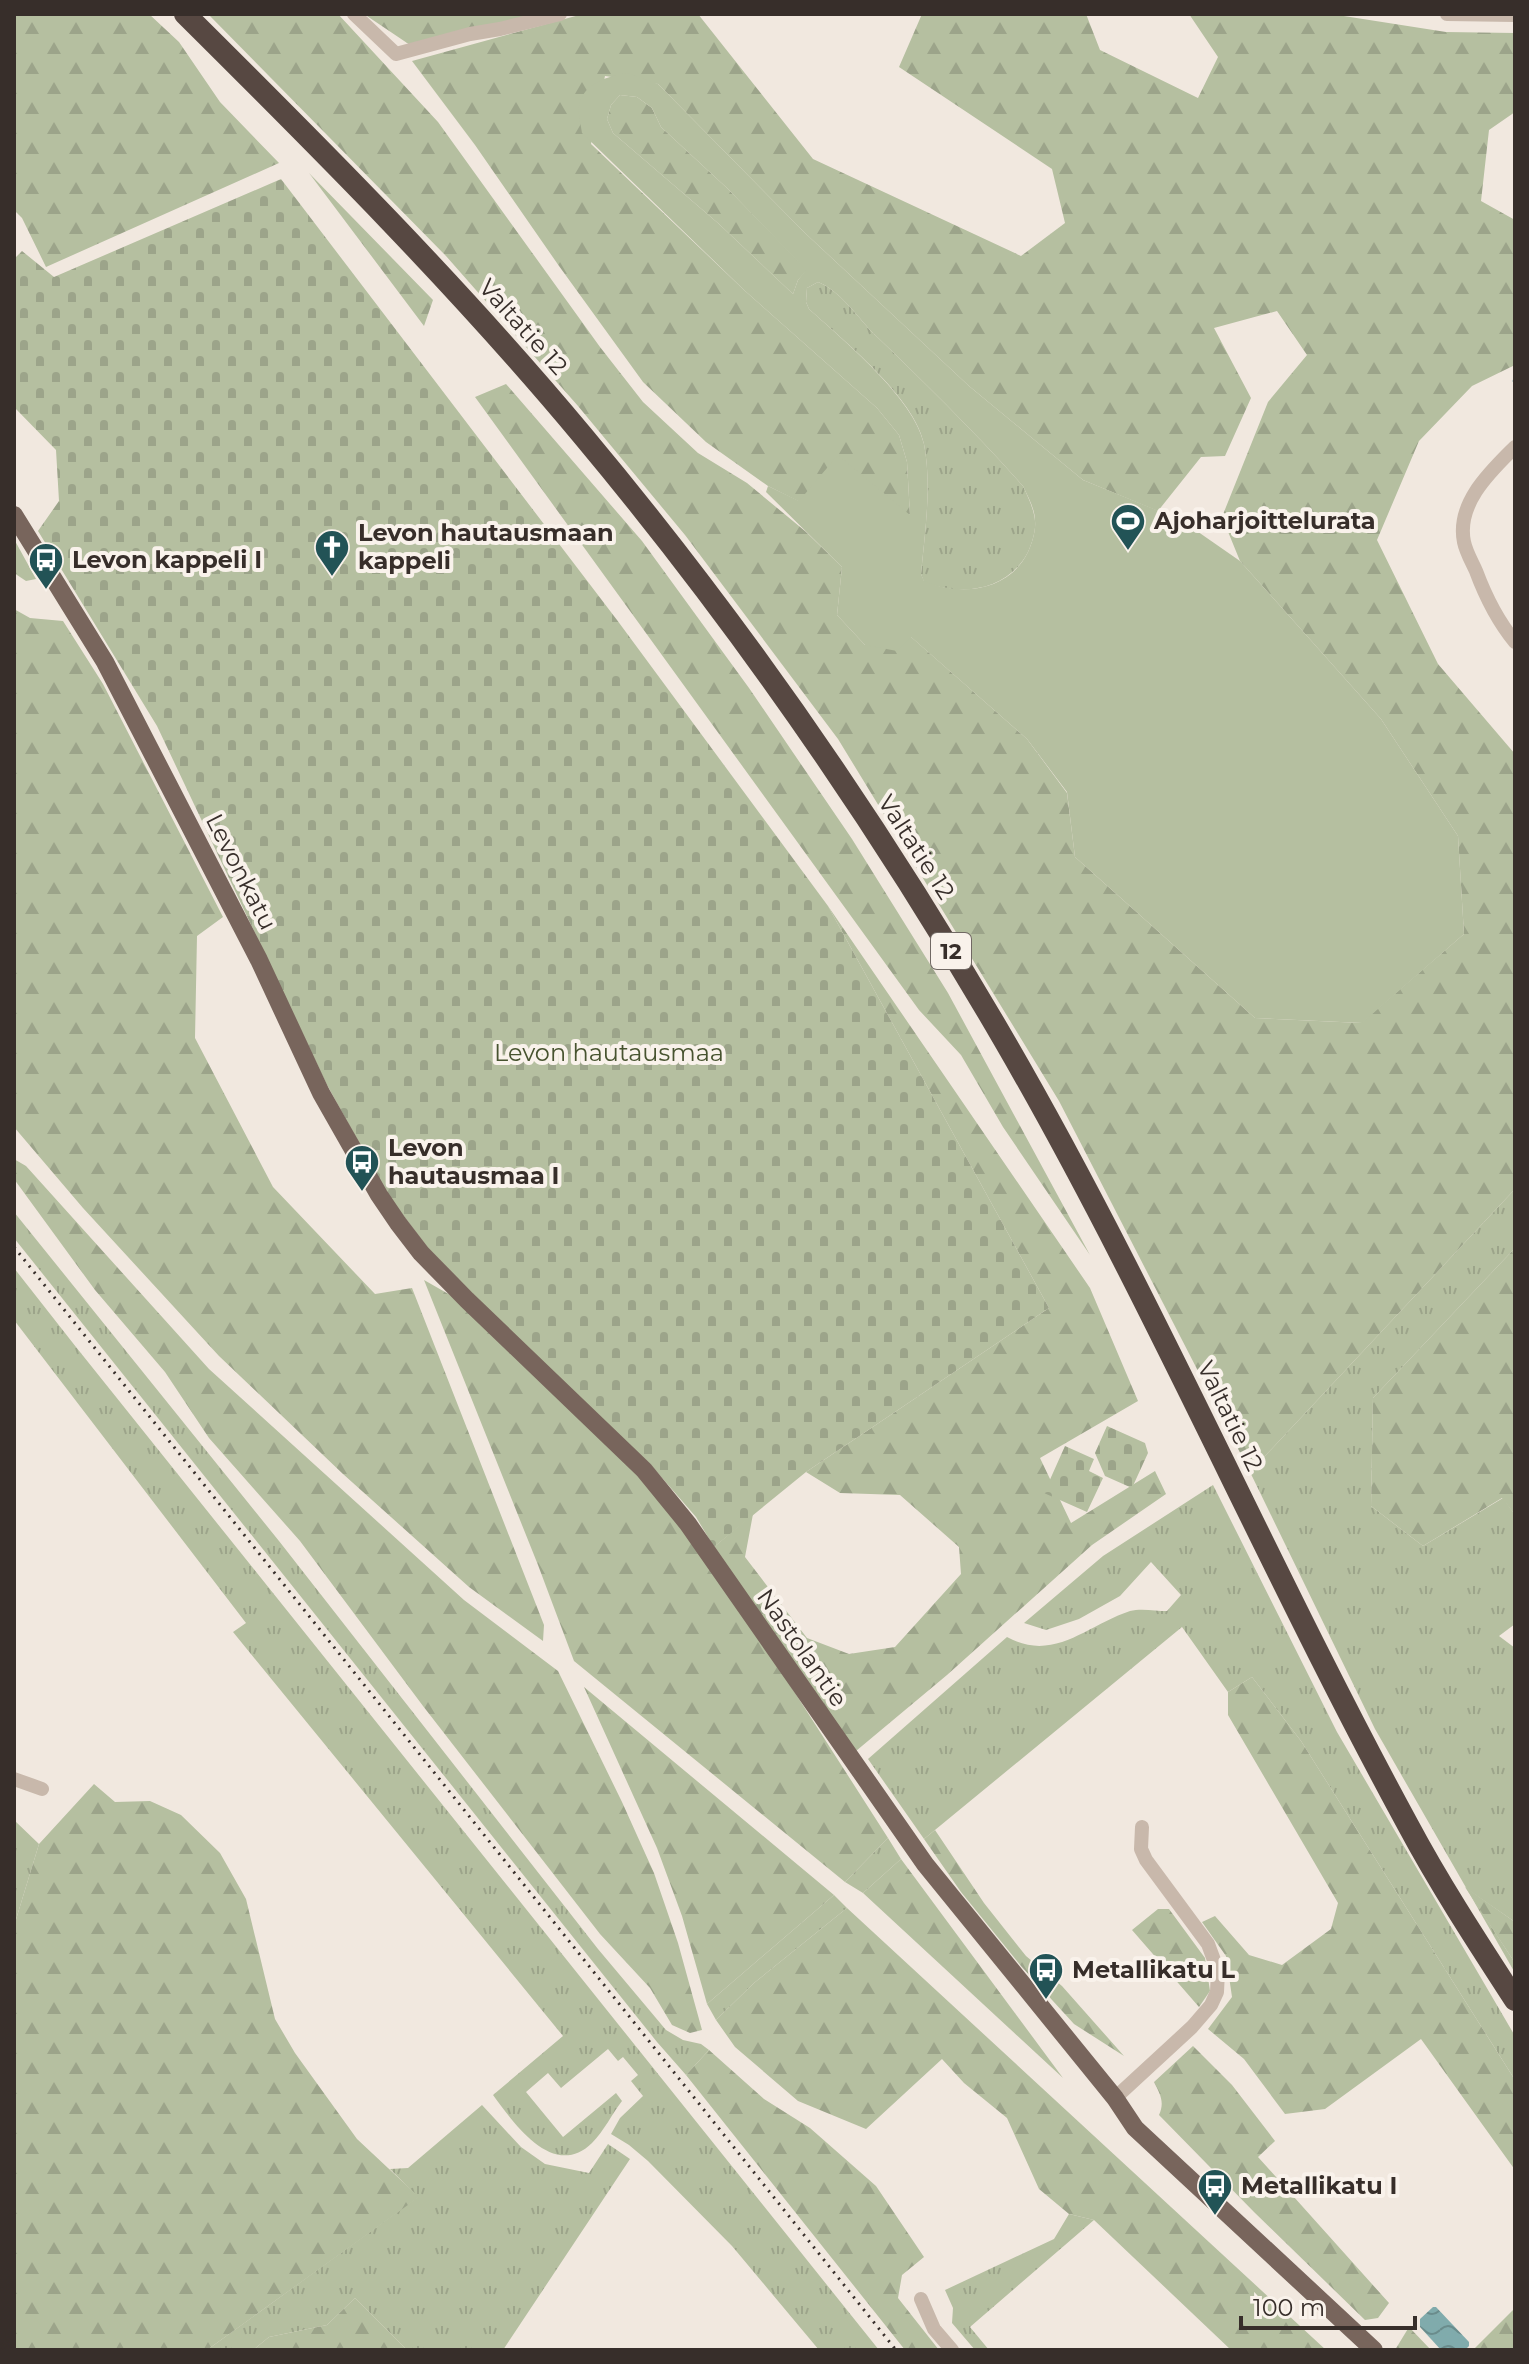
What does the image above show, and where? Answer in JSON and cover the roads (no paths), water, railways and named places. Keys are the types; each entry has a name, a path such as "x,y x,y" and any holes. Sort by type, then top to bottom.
{"highway":[{"name":"Valtatie 12","path":"185,14 347,175 507,347 670,543 822,750 943,938 1056,1132 1174,1359 1259,1534 1409,1828 1515,2000"}],"main road":[{"name":"Levonkatu","path":"14,515 105,662 154,754 259,960 321,1093 379,1195 421,1253"},
{"name":"Nastolantie","path":"421,1253 644,1470 688,1524 925,1864 1115,2098 1135,2128 1374,2350"}],"street":[{"path":"354,14 396,54 560,14"},
{"path":"1447,14 1515,15"},
{"path":"1515,447 1481,483 1463,524 1464,542 1484,594 1495,616 1515,642"},
{"path":"14,1779 42,1789"},
{"path":"1115,2098 1192,2027 1211,2005 1217,1992 1218,1971 1208,1944 1146,1860 1141,1849 1142,1827"},
{"path":"921,2299 934,2329 952,2350"}],"water":[{"path":"1433,2307 1469,2342 1465,2350 1441,2350 1420,2327 1420,2319"}],"railway":[{"path":"14,1247 896,2350"}],"place":[{"name":"Ajoharjoittelurata","path":"1128,552"},
{"name":"Levon hautausmaan kappeli","path":"332,578"},
{"name":"Levon kappeli I","path":"46,591"},
{"name":"Levon hautausmaa I","path":"362,1193"},
{"name":"Metallikatu L","path":"1046,2001"},
{"name":"Metallikatu I","path":"1215,2217"}],"park label":[{"name":"Levon hautausmaa","path":"609,1053"}]}
